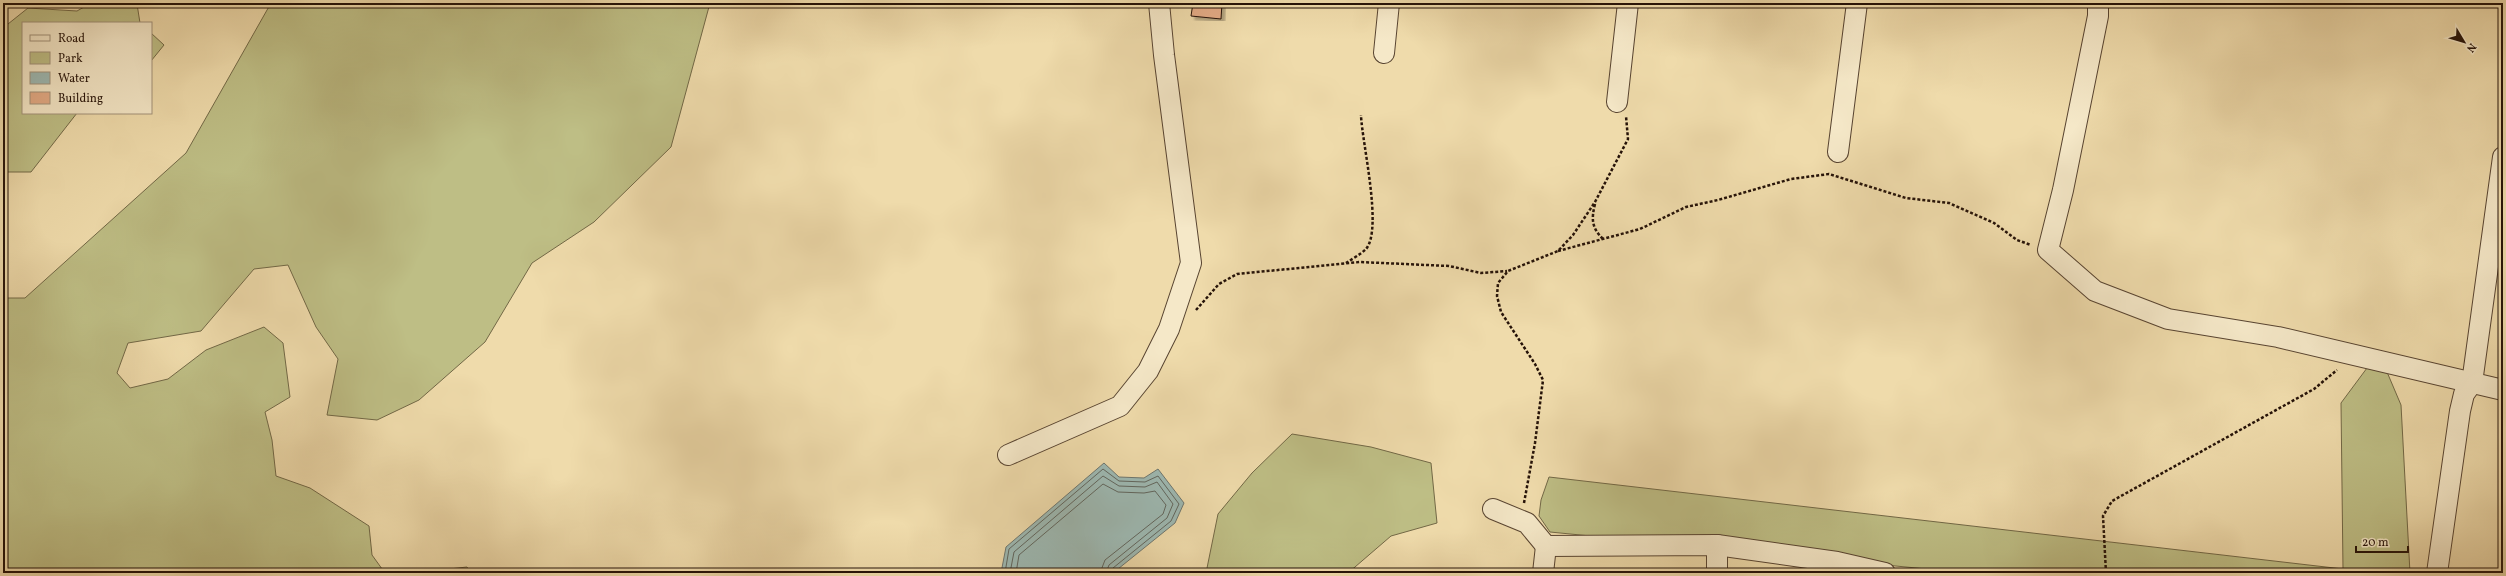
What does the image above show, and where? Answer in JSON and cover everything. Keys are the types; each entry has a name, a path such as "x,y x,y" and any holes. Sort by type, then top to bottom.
{"street":[{"path":"1008,455 1120,406 1148,371 1169,329 1191,263 1164,55 1159,3"},
{"path":"1384,54 1389,3"},
{"path":"1617,102 1628,3"},
{"path":"1838,152 1857,3"},
{"path":"2098,3 2098,16 2064,183 2048,250 2095,291 2168,319 2278,337 2503,390"},
{"path":"2438,573 2460,411 2464,394 2472,383 2503,157"},
{"path":"1493,509 1527,523 1546,546 1544,573"},
{"path":"1546,546 1717,545 1837,562 1885,573"},
{"path":"1716,573 1717,545"}],"path":[{"path":"1558,251 1595,202 1628,139 1626,110 1617,102"},
{"path":"1346,264 1367,248 1373,225 1369,166 1362,139 1361,115"},
{"path":"1169,329 1202,306 1219,284 1237,274 1346,264 1449,266 1481,273 1508,271 1558,251 1604,240 1640,229 1686,207 1718,200 1791,179 1829,174 1906,198 1949,203 1994,223 2016,240 2048,250"},
{"path":"1595,202 1591,219 1595,231 1604,240"},
{"path":"1508,271 1498,283 1496,296 1501,312 1535,364 1543,380 1535,443 1524,500 1527,523"},
{"path":"2106,573 2103,516 2112,501 2314,389 2355,356"}],"green space":[{"path":"91,3 137,4 140,22 22,22 22,114 76,114 31,172 3,172 3,28 28,8 77,11"},
{"path":"271,3 710,3 671,147 594,222 532,263 485,342 419,400 377,420 327,415 338,359 316,327 288,265 254,269 201,331 128,343 117,373 130,388 168,379 206,350 264,327 283,343 290,397 265,412 272,440 276,476 310,488 369,526 372,555 385,573 3,573 3,298 25,298 186,153"},
{"path":"152,34 164,45 152,60"},
{"path":"2367,368 2387,372 2401,405 2410,573 1967,573 1550,532 1539,516 1541,500 1549,477 2343,569 2341,403"},
{"path":"1292,434 1371,447 1431,463 1437,523 1391,536 1348,573 1206,573 1218,514 1252,473"},
{"path":"467,567 471,573 418,573 422,572"}],"water":[{"path":"1104,463 1119,477 1144,478 1158,469 1184,503 1175,523 1113,573 1001,573 1006,547"}],"building":[{"path":"1193,3 1222,3 1221,19 1191,16"}]}
